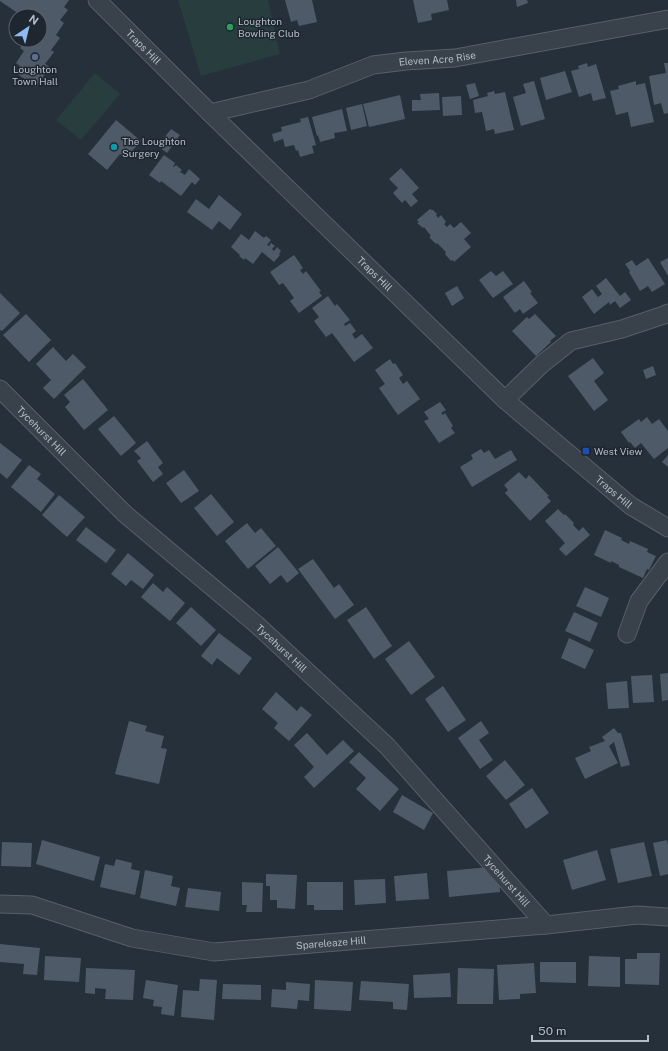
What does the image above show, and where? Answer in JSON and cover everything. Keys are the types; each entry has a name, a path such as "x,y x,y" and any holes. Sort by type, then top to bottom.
{"street":[{"name":"Traps Hill","path":"98,0 210,113 505,400 632,506 668,528"},
{"name":"Eleven Acre Rise","path":"210,113 309,90 373,65 455,58 668,19"},
{"path":"505,400 542,364 571,341 622,329 668,313"},
{"name":"Tycehurst Hill","path":"0,389 125,514 256,624 387,746 546,925"},
{"path":"627,634 639,601 668,562"},
{"name":"Spareleaze Hill","path":"0,904 32,905 132,938 214,952 546,925 637,915 668,917"}],"green space":[{"name":"Loughton Bowling Club","path":"178,0 268,0 280,54 201,76"},
{"path":"95,73 120,94 81,140 56,120"}],"building":[{"path":"69,0 64,7 68,10 60,20 64,23 56,35 60,38 51,50 54,52 45,64 50,67 36,87 16,73 20,66 16,63 24,51 20,48 48,48 48,8 10,8 0,1"},
{"name":"Loughton Bowling Club","path":"285,0 312,0 317,22 299,26 297,20 291,22"},
{"path":"413,0 447,0 449,10 431,14 432,20 418,23"},
{"path":"516,0 527,0 528,3 517,7"},
{"path":"587,63 588,67 596,64 606,98 593,101 591,93 579,97 571,71 579,69 578,66"},
{"path":"664,63 668,63 668,113 664,114 661,103 654,105 649,76 666,73"},
{"path":"565,71 572,92 546,100 540,78"},
{"path":"534,81 545,119 521,126 513,97 526,93 523,84"},
{"path":"636,81 636,85 645,83 654,122 631,127 628,112 616,115 610,91 619,89 618,86"},
{"path":"475,83 479,96 470,99 466,85"},
{"path":"494,91 495,94 505,92 514,130 495,134 494,129 486,131 482,112 475,113 473,100 488,96 487,93"},
{"path":"439,93 440,110 412,111 412,100 421,100 420,94"},
{"path":"400,95 405,119 369,127 363,104"},
{"path":"461,96 462,115 443,116 442,97"},
{"path":"362,104 367,126 351,130 346,108"},
{"path":"342,109 347,131 334,133 335,138 320,142 312,117"},
{"path":"308,117 316,145 312,146 314,153 300,157 298,150 296,151 294,145 285,147 283,139 274,142 272,134 282,131 281,127 301,122 300,119"},
{"name":"The Loughton Surgery","path":"116,120 141,141 125,159 120,154 107,170 88,154"},
{"path":"171,129 180,135 167,153 158,146"},
{"path":"164,155 175,163 173,167 176,165 182,170 180,172 185,175 189,169 200,179 195,185 192,182 181,196 161,181 160,183 149,175"},
{"path":"401,168 419,188 412,194 418,201 411,207 405,200 402,203 393,193 398,188 389,179"},
{"path":"219,195 242,214 230,230 219,221 212,230 187,212 196,199 209,209"},
{"path":"430,209 437,214 436,215 438,218 441,215 446,222 444,224 447,227 450,224 454,228 461,222 471,233 464,239 471,247 454,262 453,260 451,261 445,254 446,252 437,243 436,244 429,237 431,236 424,227 423,228 417,223 419,222 417,220"},
{"path":"255,231 264,238 266,236 271,240 267,245 269,246 271,243 275,246 272,249 274,251 277,247 281,251 279,254 280,255 274,262 262,252 253,264 245,258 244,260 231,247 241,234 249,240"},
{"path":"294,255 303,268 300,270 303,274 306,271 321,291 319,292 322,296 299,313 290,301 294,298 283,283 279,285 270,272"},
{"path":"648,258 665,284 652,292 648,286 640,291 625,264 632,260 636,266"},
{"path":"668,258 668,276 660,262"},
{"path":"491,271 496,276 503,271 513,284 493,298 479,280"},
{"path":"606,278 620,296 625,292 631,300 620,308 615,301 610,305 609,302 594,314 582,297 592,289 598,297 602,294 596,286"},
{"path":"524,281 532,292 530,293 538,303 523,314 520,309 515,313 503,297"},
{"path":"457,286 464,298 452,306 445,293"},
{"path":"0,293 20,313 2,331 0,330"},
{"path":"328,296 335,306 337,304 350,320 344,324 345,326 350,323 356,331 352,334 355,339 362,334 373,348 354,362 332,333 326,337 314,321 319,317 312,308"},
{"path":"26,314 51,340 29,362 3,335"},
{"path":"535,314 556,336 536,356 512,331 527,317 529,319"},
{"path":"53,347 66,361 73,354 86,367 54,399 43,388 51,380 36,364"},
{"path":"593,358 604,373 594,381 608,400 594,411 568,376"},
{"path":"390,359 393,364 395,363 403,375 399,378 403,384 407,381 420,399 398,415 379,388 385,384 375,370"},
{"path":"653,366 656,375 646,379 643,370"},
{"path":"83,379 108,410 84,430 65,407 70,402 64,395"},
{"path":"440,402 446,410 441,413 443,415 445,413 453,426 451,428 455,433 439,443 424,421 429,419 424,412"},
{"path":"114,416 136,443 121,456 98,429"},
{"path":"647,417 652,424 659,419 668,431 668,448 654,459 641,443 635,448 630,442 629,443 621,432 639,419 641,422"},
{"path":"147,441 163,463 158,467 163,474 153,482 137,461 141,458 134,451"},
{"path":"0,443 22,460 7,479 0,473"},
{"path":"481,449 484,453 489,450 495,459 511,450 517,460 472,487 460,467 473,459 471,455"},
{"path":"668,455 668,467 662,462"},
{"path":"29,465 41,474 37,479 55,494 41,512 11,487"},
{"path":"184,470 199,491 181,503 166,483"},
{"path":"519,472 526,479 529,475 549,496 547,497 551,501 530,521 505,493 508,490 504,485"},
{"path":"211,494 234,522 217,536 194,508"},
{"path":"59,495 85,517 67,537 42,515"},
{"path":"558,509 574,523 573,525 579,531 583,527 590,535 566,556 559,549 565,543 545,521"},
{"path":"247,523 255,533 261,528 276,546 248,569 225,541"},
{"path":"86,527 116,550 106,563 76,540"},
{"path":"605,530 622,538 621,540 629,544 630,541 648,549 647,552 656,556 643,578 619,567 619,565 611,561 611,563 594,555"},
{"path":"278,547 299,573 287,583 281,575 270,584 255,566"},
{"path":"128,553 154,575 143,589 131,580 126,586 111,574"},
{"path":"313,559 334,588 339,584 354,605 335,619 298,569"},
{"path":"153,583 163,592 167,587 185,603 170,621 141,597"},
{"path":"585,587 609,598 601,617 576,606"},
{"path":"191,607 216,630 201,646 176,623"},
{"path":"366,607 392,646 374,659 347,620"},
{"path":"574,612 598,623 590,642 565,631"},
{"path":"219,633 252,658 239,675 217,658 212,665 201,656"},
{"path":"569,638 594,650 585,669 561,658"},
{"path":"409,641 435,677 411,695 385,659"},
{"path":"668,673 668,700 662,701 660,674"},
{"path":"652,675 654,702 633,703 631,676"},
{"path":"627,681 629,708 608,709 606,683"},
{"path":"443,686 466,720 448,732 425,699"},
{"path":"276,692 297,711 301,706 312,715 289,741 274,728 278,723 262,709"},
{"path":"129,721 147,726 145,731 164,736 161,748 167,749 159,784 115,774"},
{"path":"481,721 489,733 479,740 493,760 480,769 458,738"},
{"path":"614,728 618,733 621,733 630,765 621,767 614,742 609,746 618,763 585,779 575,758 591,751 589,747 605,741 602,737"},
{"path":"307,733 327,755 343,740 354,751 314,788 304,777 314,767 294,745"},
{"path":"359,752 399,789 380,811 356,789 366,778 349,762"},
{"path":"505,760 525,785 506,800 486,776"},
{"path":"532,788 549,813 526,829 509,804"},
{"path":"402,795 433,813 424,830 393,812"},
{"path":"42,840 100,857 94,881 36,864"},
{"path":"667,840 668,874 660,876 653,843"},
{"path":"2,842 32,843 31,867 1,866"},
{"path":"644,842 652,876 618,883 610,849"},
{"path":"597,850 606,880 572,890 563,860"},
{"path":"116,859 132,863 131,869 140,871 135,895 100,887 105,864 114,866"},
{"path":"489,867 490,877 499,876 500,892 449,897 447,871"},
{"path":"145,870 173,876 171,886 180,888 176,906 140,898"},
{"path":"427,873 429,899 396,901 394,876"},
{"path":"266,874 297,875 295,909 277,908 277,900 270,900 270,886 266,886"},
{"path":"385,879 386,903 355,905 354,880"},
{"path":"242,882 263,883 262,912 246,912 247,905 242,905"},
{"path":"307,882 343,882 343,910 314,910 314,905 307,905"},
{"path":"188,888 221,892 219,911 185,907"},
{"path":"0,944 40,948 37,975 23,974 24,964 0,962"},
{"path":"637,953 660,953 659,985 625,984 625,959 637,959"},
{"path":"45,956 81,958 79,982 44,980"},
{"path":"589,956 620,957 620,987 588,986"},
{"path":"540,962 576,962 576,983 540,982"},
{"path":"534,963 536,993 520,994 520,999 499,1000 497,965"},
{"path":"86,968 135,970 133,1000 105,999 106,989 95,988 95,994 85,993"},
{"path":"458,968 494,969 493,1004 457,1004"},
{"path":"450,973 451,997 414,998 413,975"},
{"path":"200,979 217,980 214,1020 181,1017 183,990 199,991"},
{"path":"146,980 178,985 174,1016 161,1014 162,1007 153,1006 154,1000 143,998"},
{"path":"315,980 353,982 351,1011 314,1009"},
{"path":"361,981 409,984 407,1010 393,1009 393,1002 359,1000"},
{"path":"286,982 310,984 309,1001 298,1000 297,1009 271,1007 272,989 286,990"},
{"path":"223,984 261,985 261,1000 222,999"}],"place":[{"name":"Loughton Bowling Club","path":"230,27"},
{"name":"Loughton Town Hall","path":"35,57"},
{"name":"The Loughton Surgery","path":"114,147"},
{"name":"West View","path":"586,451"}]}
